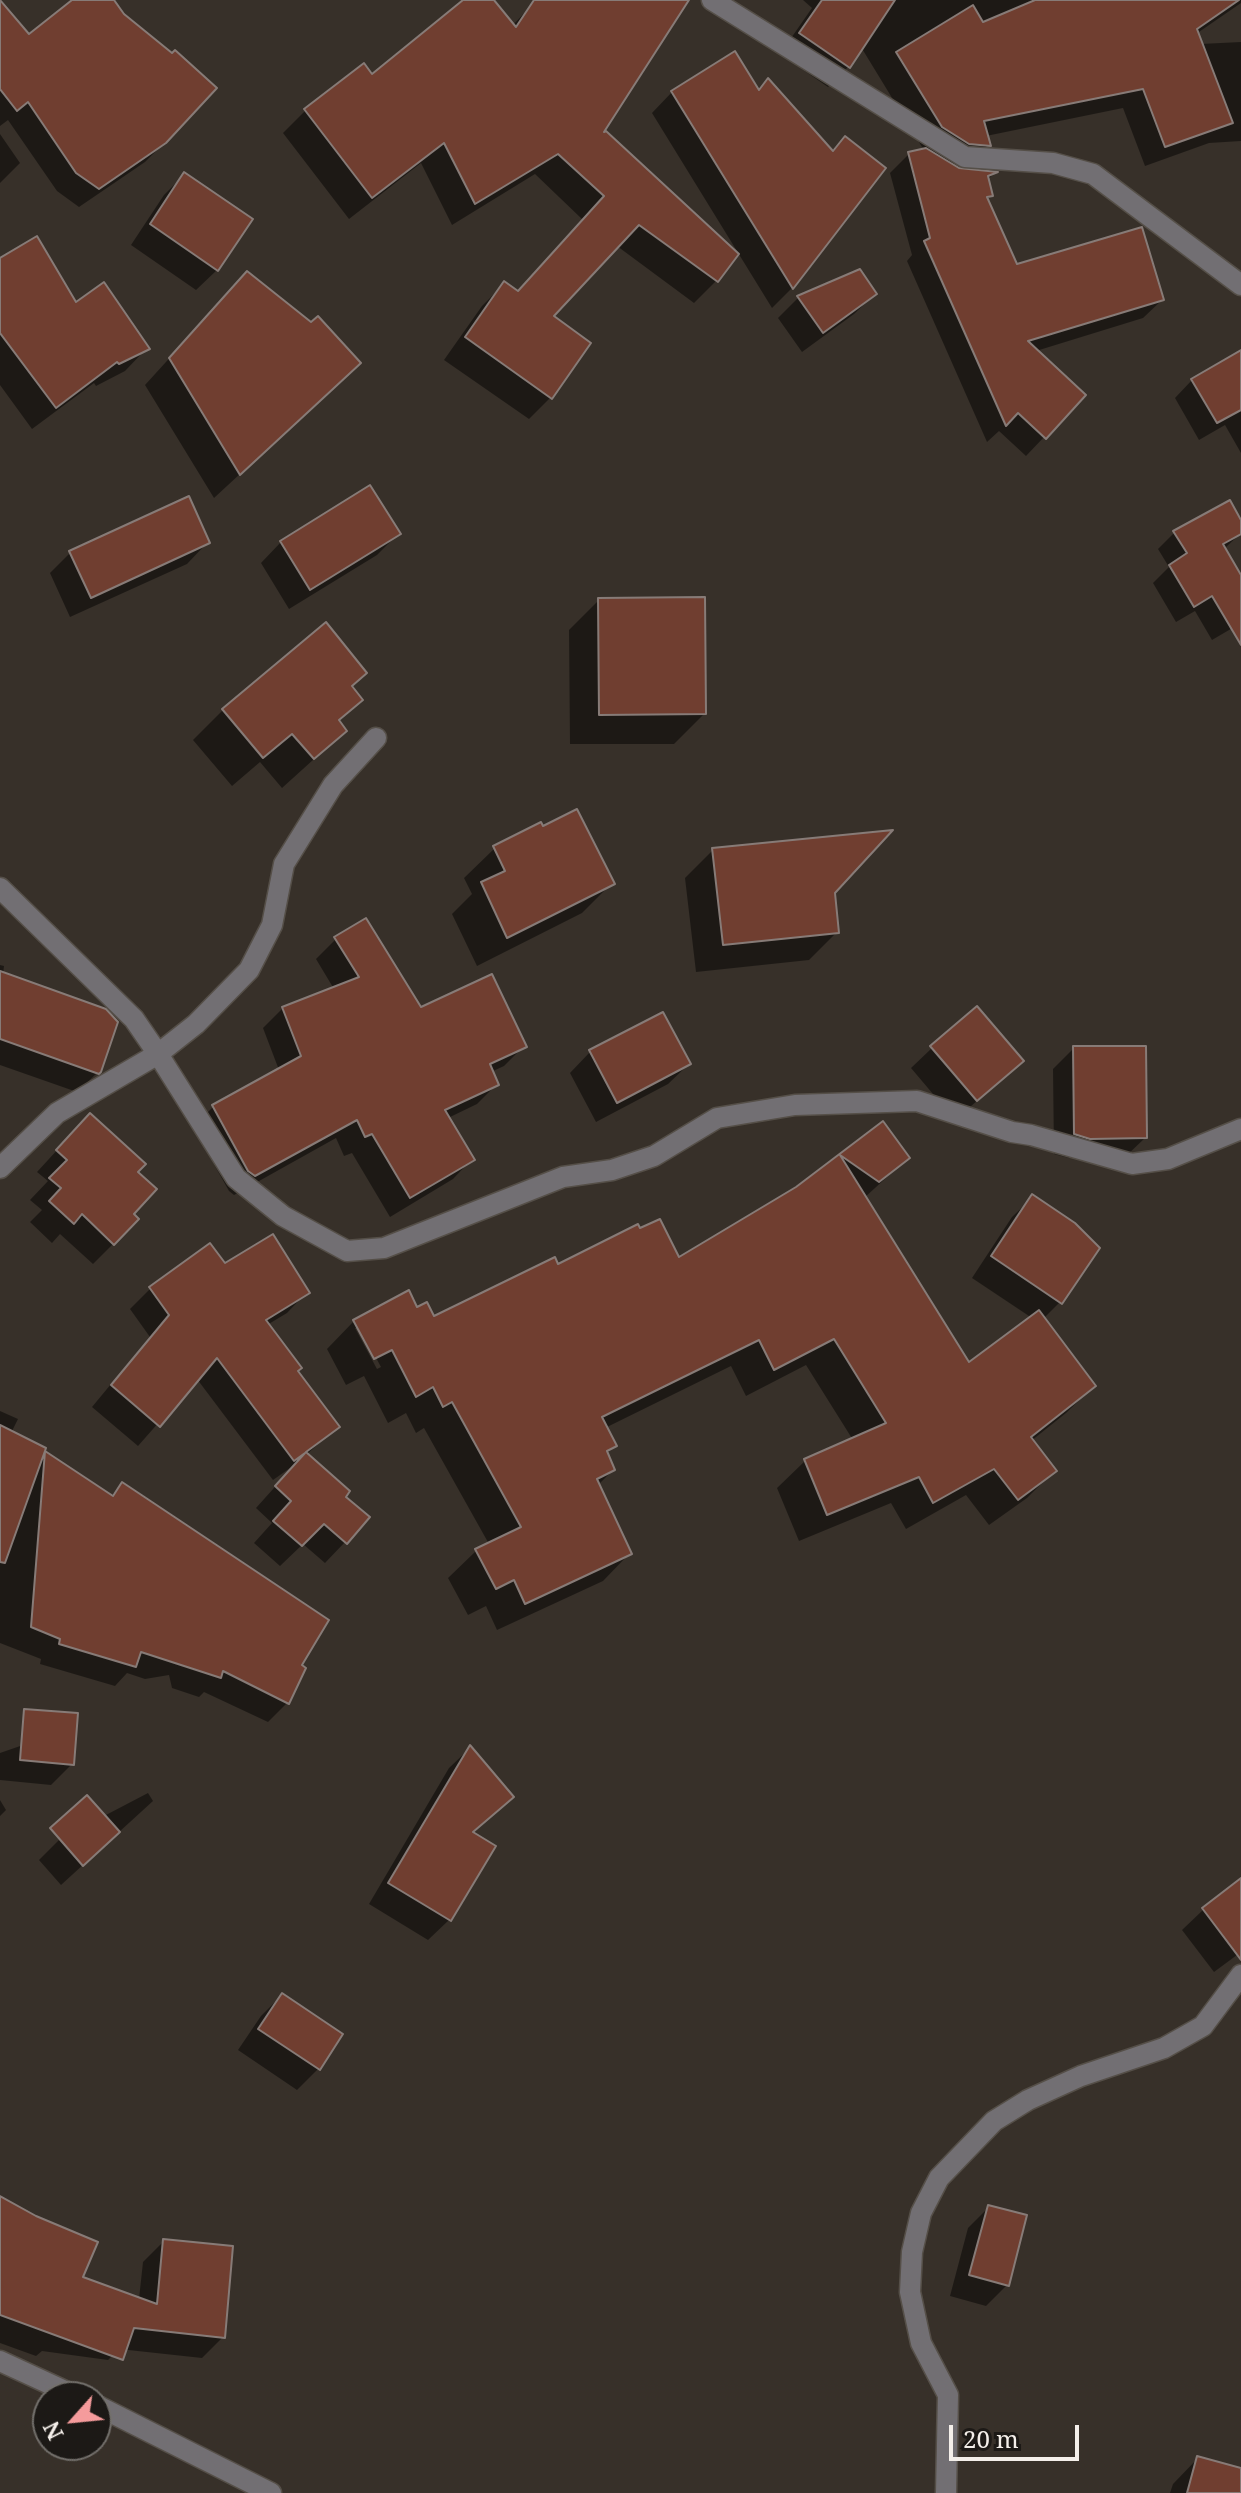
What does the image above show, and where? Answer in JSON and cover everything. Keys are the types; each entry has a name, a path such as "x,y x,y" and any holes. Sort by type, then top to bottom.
{"street":[{"path":"712,0 965,157 1053,163 1093,174 1241,285"},
{"path":"0,1168 57,1113 158,1054 196,1024 249,970 272,925 284,864 333,785 376,738"},
{"path":"0,888 134,1019 236,1178 283,1216 347,1251 384,1248 563,1177 612,1170 654,1156 717,1118 795,1105 917,1101 1012,1132 1132,1164 1168,1159 1241,1129"},
{"path":"946,2493 948,2395 921,2343 910,2292 912,2252 921,2213 939,2178 994,2121 1028,2100 1081,2076 1164,2048 1203,2026 1241,1975"},
{"path":"0,2361 43,2381"},
{"path":"112,2413 271,2493"}],"building":[{"path":"0,0 29,34 72,0 114,0 124,14 172,53 175,50 217,88 166,143 99,189 76,173 28,102 17,111 0,89"},
{"path":"463,0 494,0 516,27 534,0 689,0 604,132 739,254 718,282 639,225 554,316 591,343 552,399 465,337 504,281 518,291 604,196 558,154 475,204 444,143 372,198 304,109 364,63 372,74"},
{"path":"822,0 895,0 850,68 799,33"},
{"path":"1035,0 1239,0 1197,29 1233,123 1165,147 1143,89 984,121 991,146 969,144 942,127 896,52 973,5 983,22"},
{"path":"735,51 759,90 768,78 833,151 845,136 886,168 793,289 671,91"},
{"path":"926,148 959,168 998,172 988,176 993,196 987,197 1017,264 1142,227 1164,300 1028,341 1086,395 1046,439 1018,413 1006,426 924,241 930,238 908,152"},
{"path":"184,172 253,219 218,271 150,224"},
{"path":"37,236 76,302 104,282 150,349 119,364 117,362 56,408 0,333 0,258"},
{"path":"860,269 877,294 823,333 797,296"},
{"path":"247,271 311,322 318,316 361,363 240,475 169,358"},
{"path":"1241,350 1241,410 1217,423 1191,379"},
{"path":"370,485 401,534 310,590 280,541"},
{"path":"189,496 210,543 91,598 69,551"},
{"path":"1230,500 1241,520 1241,534 1223,544 1241,575 1241,645 1212,596 1194,607 1169,565 1187,553 1173,531"},
{"path":"705,597 706,714 599,715 598,598"},
{"path":"326,622 367,673 352,686 363,700 339,720 347,731 314,759 292,734 263,758 222,709"},
{"path":"577,809 615,884 507,938 481,882 505,871 493,846 541,822 543,826"},
{"path":"893,830 835,893 839,933 723,945 712,848"},
{"path":"366,918 421,1007 492,974 527,1047 490,1064 499,1085 445,1110 475,1160 410,1198 372,1134 365,1137 357,1120 255,1176 248,1171 212,1105 301,1056 282,1007 359,977 334,937"},
{"path":"0,971 106,1009 118,1022 99,1074 0,1039"},
{"path":"977,1006 1024,1061 977,1101 930,1046"},
{"path":"663,1012 691,1064 617,1103 589,1050"},
{"path":"1073,1046 1146,1046 1147,1138 1090,1139 1074,1134"},
{"path":"90,1113 146,1164 138,1172 157,1189 134,1214 139,1219 114,1245 82,1214 74,1224 49,1201 61,1188 49,1178 67,1160 56,1150"},
{"path":"883,1121 910,1158 879,1182 840,1155 969,1362 1039,1310 1096,1386 1031,1437 1057,1471 1018,1500 994,1469 933,1503 919,1477 827,1515 804,1459 886,1423 834,1339 774,1370 759,1340 602,1417 617,1446 607,1451 615,1470 597,1479 632,1554 525,1604 514,1580 496,1589 475,1549 521,1527 452,1402 443,1407 433,1387 416,1397 392,1350 374,1359 353,1320 409,1290 417,1307 427,1302 434,1316 555,1257 558,1264 638,1224 640,1228 660,1219 679,1257 796,1187"},
{"path":"1032,1194 1075,1223 1100,1248 1062,1304 991,1256"},
{"path":"273,1234 310,1293 266,1320 302,1368 298,1371 340,1427 306,1452 350,1491 346,1497 370,1517 347,1544 324,1524 302,1546 273,1521 291,1501 275,1486 305,1453 294,1461 217,1358 160,1427 111,1385 169,1315 149,1287 210,1243 225,1263"},
{"path":"0,1425 46,1448 5,1563 0,1562"},
{"path":"45,1451 113,1496 122,1482 329,1620 302,1665 306,1668 289,1704 223,1671 221,1678 141,1652 136,1667 59,1644 60,1639 31,1627"},
{"path":"24,1709 78,1713 74,1765 20,1760"},
{"path":"470,1745 514,1797 473,1832 496,1846 451,1921 388,1883"},
{"path":"87,1795 120,1832 83,1866 50,1828"},
{"path":"1241,1878 1241,1960 1202,1908"},
{"path":"282,1993 343,2034 320,2070 258,2029"},
{"path":"0,2196 36,2216 98,2242 83,2277 157,2304 163,2239 233,2246 225,2338 134,2328 123,2360 0,2315"},
{"path":"988,2205 1027,2215 1009,2286 969,2275"},
{"path":"1197,2456 1241,2468 1241,2493 1187,2493"}]}
